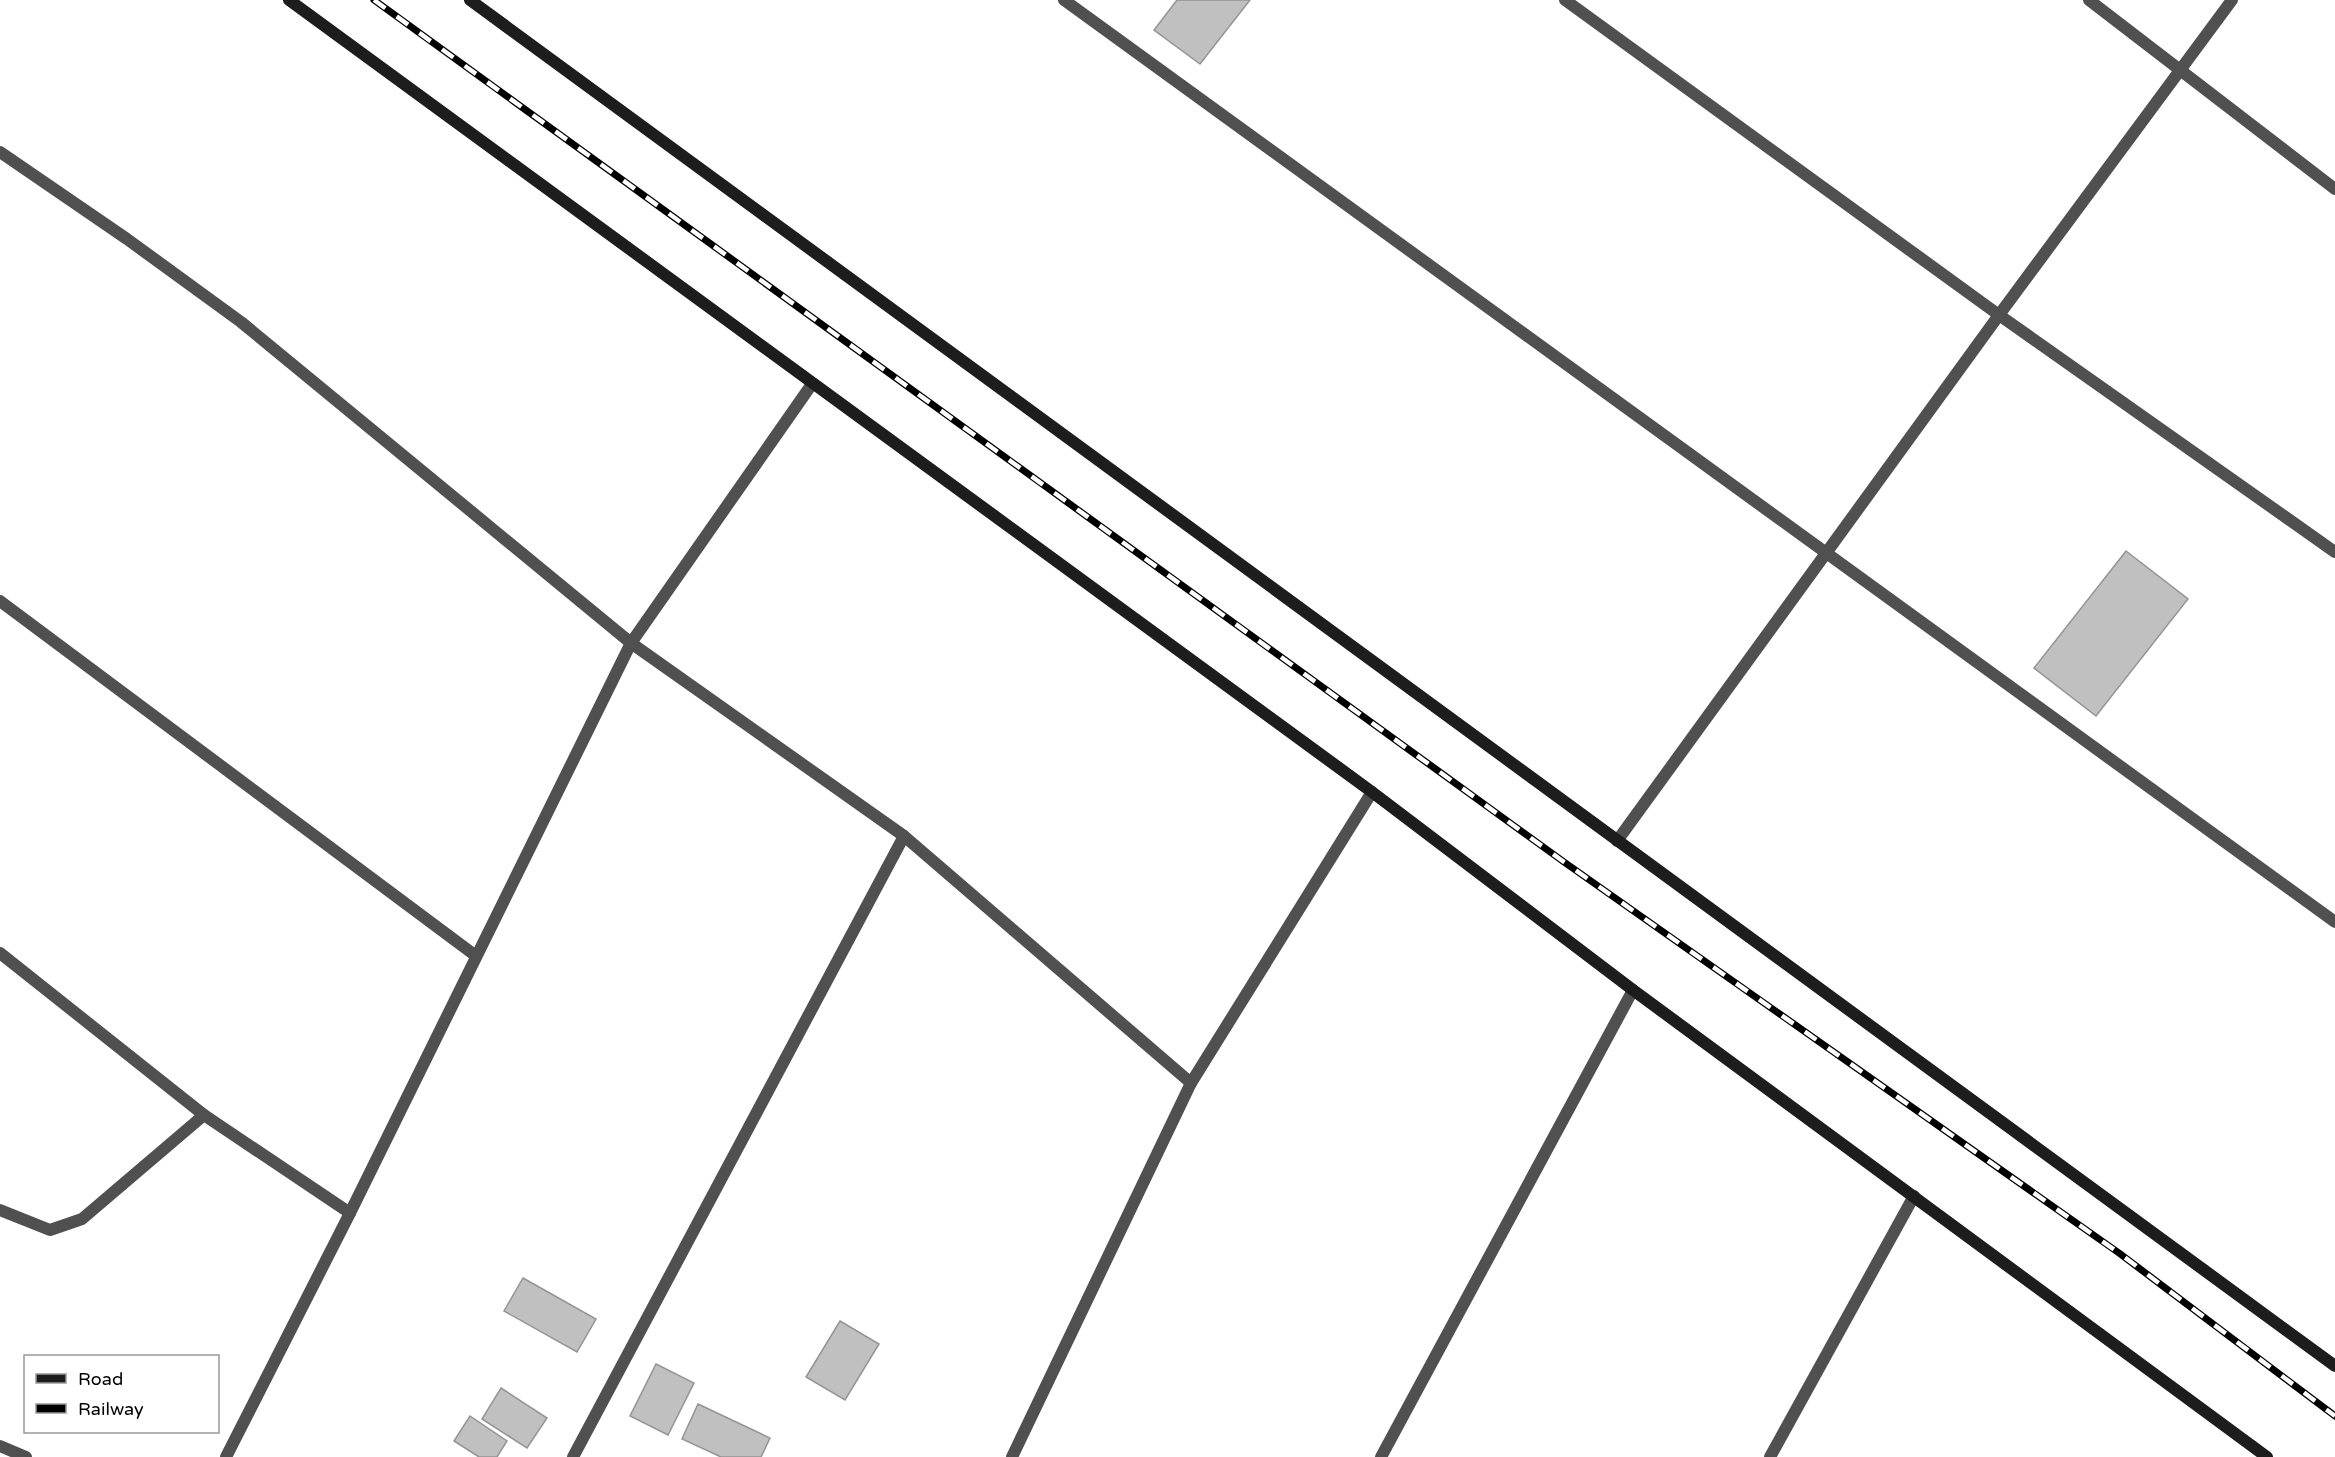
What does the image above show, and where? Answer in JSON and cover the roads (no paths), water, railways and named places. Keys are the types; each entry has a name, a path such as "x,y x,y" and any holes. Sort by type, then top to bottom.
{"main road":[{"path":"289,0 1372,792 1633,990 2267,1457"},
{"path":"470,0 2335,1366"}],"street":[{"path":"1064,0 2335,922"},
{"path":"1564,0 1999,315 2335,552"},
{"path":"2089,0 2335,189"},
{"path":"1617,842 1999,315 2232,0"},
{"path":"0,152 127,239 241,322 631,643 904,836 1191,1083"},
{"path":"226,1457 350,1213 631,643 812,384"},
{"path":"0,601 476,956"},
{"path":"1012,1457 1191,1083 1372,792"},
{"path":"573,1457 904,836"},
{"path":"0,953 204,1115 350,1213"},
{"path":"1381,1457 1633,990"},
{"path":"0,1210 50,1230 82,1219 204,1115"},
{"path":"1770,1457 1914,1196"},
{"path":"0,1446 26,1457"}],"railway":[{"path":"374,0 1564,862 2119,1253 2335,1416"}]}
